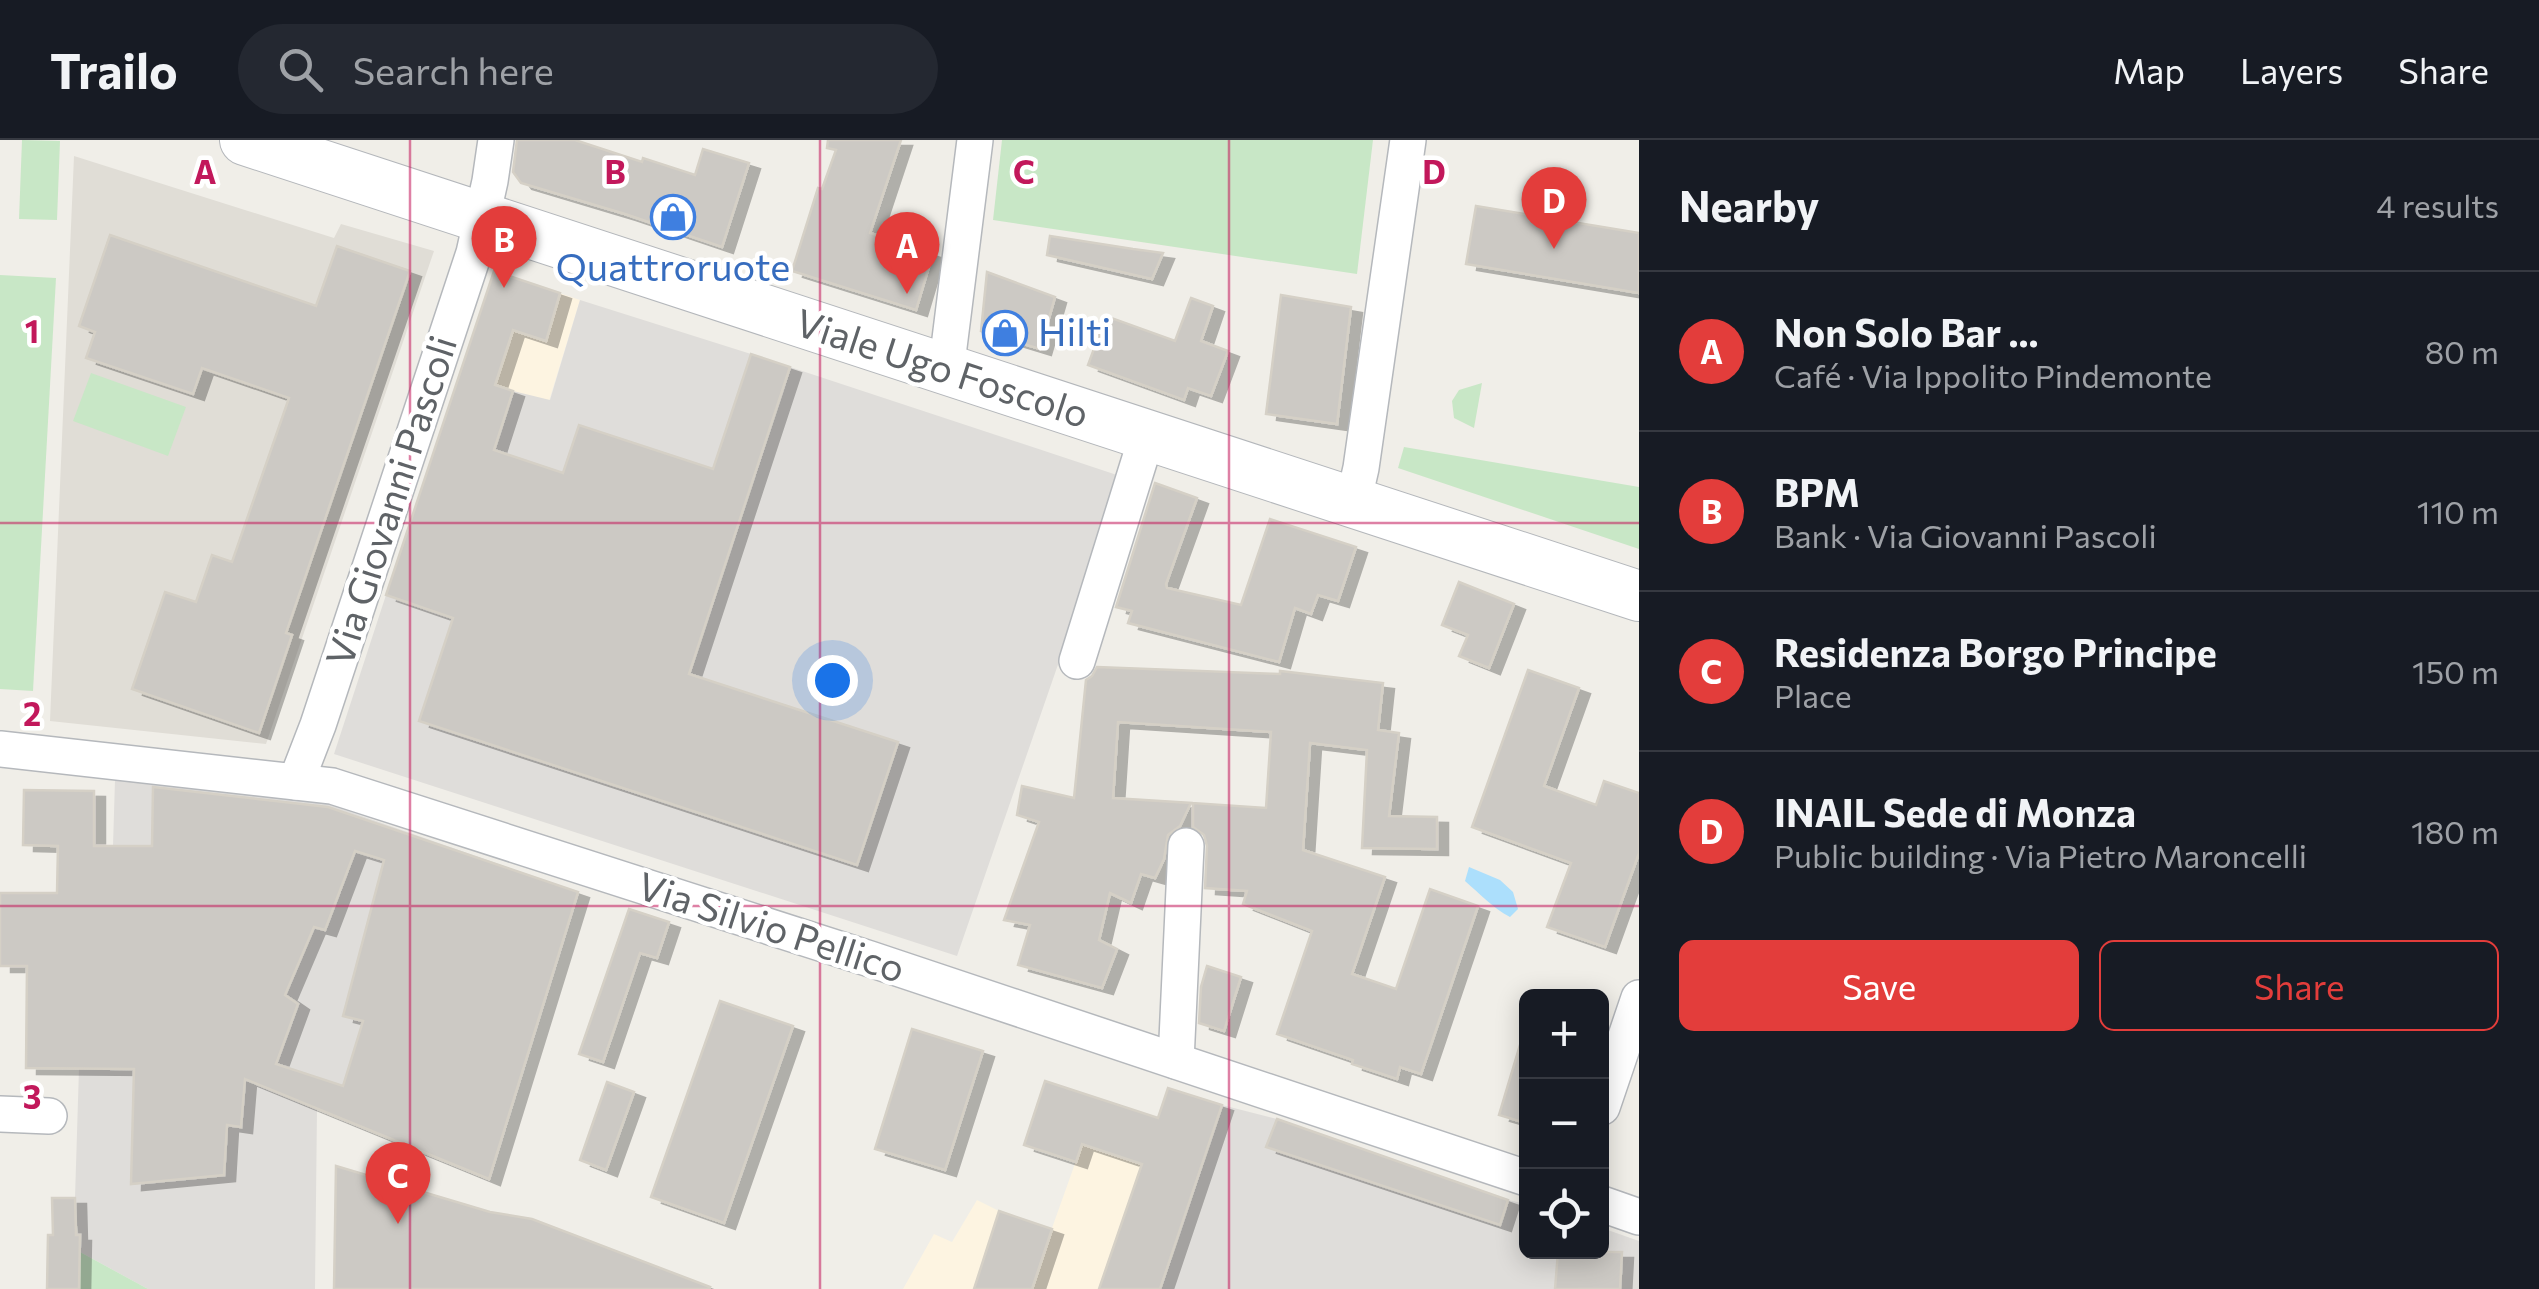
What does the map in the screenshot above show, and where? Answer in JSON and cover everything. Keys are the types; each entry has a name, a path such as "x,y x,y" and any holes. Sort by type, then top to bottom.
{"street":[{"name":"Viale Ugo Foscolo","path":"245,140 1639,596"},
{"name":"Via Giovanni Pascoli","path":"296,782 318,726 474,252 496,140"},
{"path":"946,371 975,140"},
{"path":"1353,503 1408,140"},
{"path":"1077,660 1146,436"},
{"name":"Via Silvio Pellico","path":"0,749 332,786 870,959 1519,1176"},
{"path":"1176,1061 1186,846"},
{"path":"1609,1086 1639,998"},
{"path":"0,1114 49,1116"},
{"path":"1609,1207 1639,1218"}],"shaded area":[{"path":"74,156 334,238 341,224 434,251 266,744 50,721"},
{"path":"494,271 580,300 549,401 513,392 467,531 386,595"},
{"path":"580,300 1123,477 957,956 334,754 386,595 468,530 513,391 550,400"},
{"path":"115,780 319,801 578,892 489,1179 317,1109 315,1289 148,1289 80,1252 75,1198 79,1068 113,846"},
{"path":"1168,1088 1277,1119 1519,1202 1519,1259 1609,1259 1609,1230 1639,1241 1639,1289 1099,1289"},
{"path":"1082,1144 1142,1163 1099,1289 903,1289 934,1234 952,1242 977,1200 1052,1228"}],"green space":[{"path":"22,140 60,141 57,220 19,219"},
{"path":"1002,140 1373,140 1357,274 993,220"},
{"path":"0,275 56,278 33,691 0,689"},
{"path":"91,373 186,407 168,456 73,421"},
{"path":"1482,383 1474,428 1454,418 1452,401 1459,390"},
{"path":"1404,447 1639,487 1639,549 1398,468"},
{"path":"80,1252 148,1289 79,1289"}],"water":[{"path":"1469,867 1500,880 1513,892 1518,909 1510,917 1465,881"}],"building":[{"path":"517,140 575,140 695,175 703,149 749,163 722,247 521,183 513,172"},
{"path":"828,140 901,140 870,233 933,253 916,310 792,271 818,188 822,189 836,150 827,148"},
{"path":"1476,206 1639,233 1639,293 1466,264"},
{"path":"110,235 316,306 337,246 410,271 286,633 292,635 259,733 132,689 165,592 196,602 212,555 232,562 289,398 202,368 193,394 86,358 95,332 79,326"},
{"path":"1050,236 1163,253 1152,279 1047,255"},
{"path":"494,271 560,293 546,341 513,330 495,385 513,391 494,450 563,473 579,425 713,469 751,354 790,367 689,674 898,742 857,865 419,721 453,618 386,595"},
{"path":"987,272 1055,297 1040,349 981,331"},
{"path":"1281,295 1351,307 1337,424 1266,414"},
{"path":"1191,298 1213,306 1201,341 1228,351 1211,396 1188,388 1184,400 1088,365 1106,316 1175,341"},
{"path":"1155,483 1197,498 1167,588 1241,605 1270,519 1356,547 1338,601 1318,595 1311,614 1295,608 1279,662 1128,623 1132,611 1116,607"},
{"path":"1459,582 1514,604 1489,668 1459,656 1468,635 1442,625"},
{"path":"1097,667 1280,671 1383,683 1378,730 1399,733 1389,816 1437,817 1437,849 1362,848 1367,750 1310,743 1303,850 1385,877 1352,974 1396,989 1430,889 1478,906 1421,1074 1400,1067 1397,1079 1277,1034 1312,931 1243,904 1247,891 1205,888 1207,846 1204,835 1193,827 1193,803 1266,808 1271,732 1118,722 1113,798 1191,803 1180,826 1168,835 1164,859 1155,878 1141,874 1131,903 1110,893 1099,940 1117,949 1102,988 1018,965 1030,925 1004,920 1039,822 1017,815 1022,786 1074,798 1086,680"},
{"path":"1528,670 1579,688 1544,786 1596,805 1604,781 1639,793 1639,853 1605,947 1547,927 1571,863 1472,827"},
{"path":"153,787 328,807 578,892 489,1179 245,1079 241,1127 227,1125 224,1175 131,1184 134,1069 26,1068 27,966 0,966 0,893 57,893 58,846 23,845 24,790 94,791 94,846 152,846","holes":["355,851 384,860 343,1016 363,1021 343,1086 276,1064 298,1004 285,995 314,927 325,930"]},
{"path":"629,909 669,922 657,958 640,953 603,1062 579,1054"},
{"path":"1207,966 1241,977 1224,1031 1199,1023 1201,987"},
{"path":"720,1001 793,1026 724,1223 651,1197"},
{"path":"912,1029 983,1051 945,1170 875,1149"},
{"path":"1519,1048 1519,1121 1499,1115"},
{"path":"1045,1081 1158,1118 1168,1088 1222,1105 1160,1289 1099,1289 1142,1164 1082,1144 1076,1162 1024,1145"},
{"path":"607,1082 634,1092 606,1170 580,1160"},
{"path":"1277,1119 1508,1200 1500,1225 1266,1147"},
{"path":"336,1166 490,1212 532,1219 710,1287 334,1289"},
{"path":"52,1198 75,1198 76,1235 80,1235 79,1289 47,1289 48,1235 53,1235"},
{"path":"999,1211 1052,1229 1032,1289 974,1289"},
{"path":"1609,1252 1622,1252 1620,1289 1555,1289 1557,1259 1609,1259"}],"place":[{"name":"Quattroruote","path":"673,217"},
{"name":"INAIL Sede di Monza","path":"1554,249"},
{"name":"BPM","path":"504,288"},
{"name":"Non Solo Bar ...","path":"907,294"},
{"name":"Hilti","path":"1005,333"},
{"name":"Residenza Borgo Principe","path":"398,1224"}]}
